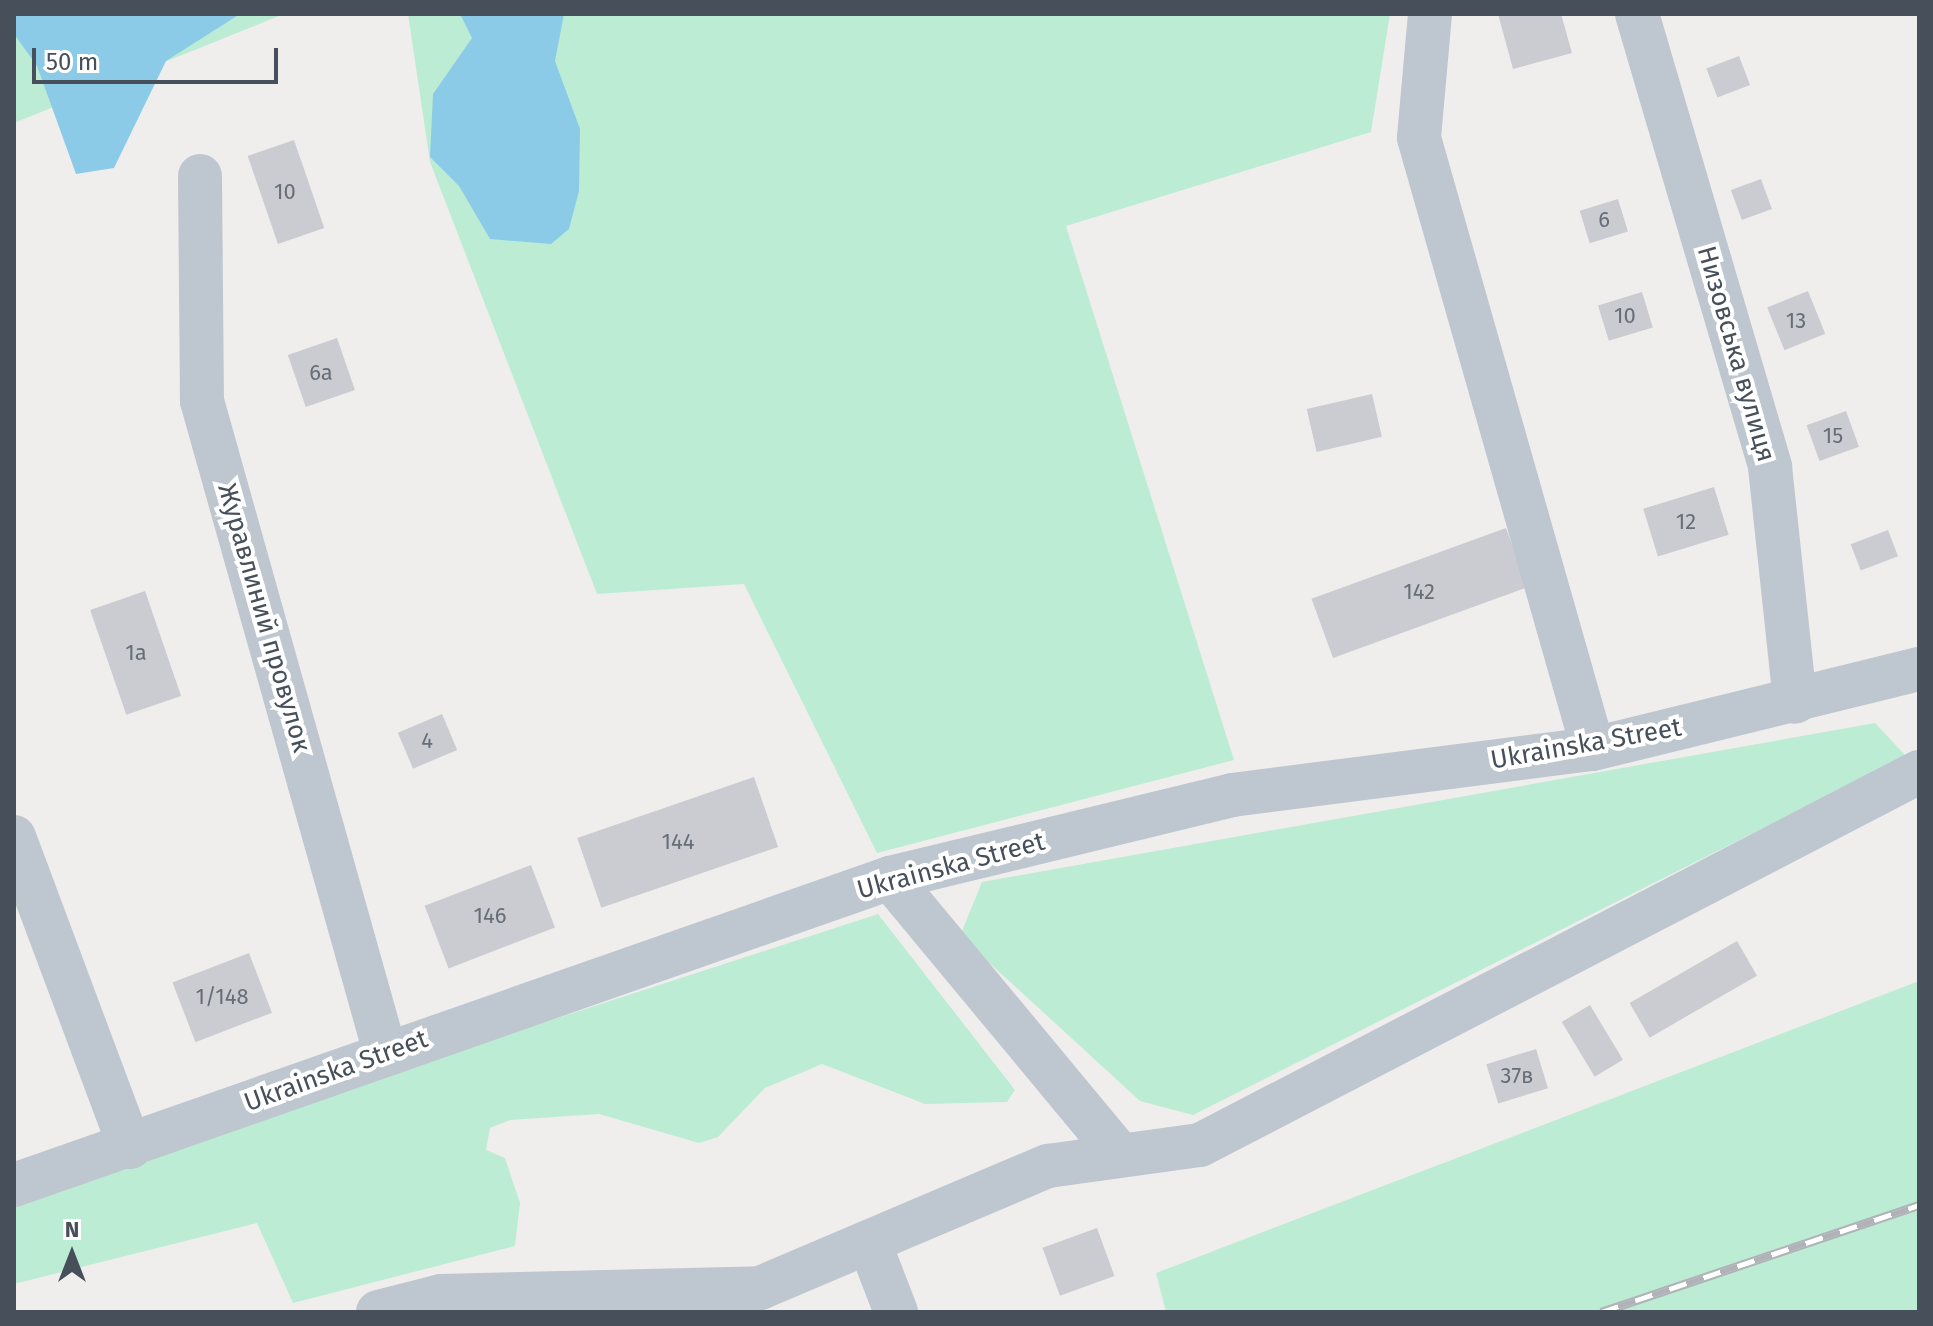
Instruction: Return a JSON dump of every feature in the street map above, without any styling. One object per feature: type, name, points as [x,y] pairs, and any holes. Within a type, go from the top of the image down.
[{"type":"street","points":[[1430,14],[1419,138],[1593,749]]},
{"type":"street","name":"Низовська вулиця","points":[[1637,14],[1770,467],[1795,702]]},
{"type":"street","name":"Журавлиний провулок","points":[[200,176],[202,401],[385,1052]]},
{"type":"street","name":"Ukrainska Street","points":[[14,1185],[130,1147],[385,1052],[890,878],[1232,795],[1593,749],[1795,702],[1919,669]]},
{"type":"street","points":[[378,1312],[441,1296],[760,1288],[1048,1166],[1200,1145],[1919,772]]},
{"type":"street","points":[[14,837],[130,1147]]},
{"type":"street","points":[[890,878],[1120,1155]]},
{"type":"street","points":[[869,1242],[896,1312]]},
{"type":"green space","points":[[14,14],[284,14],[14,123]]},
{"type":"green space","points":[[408,14],[1390,14],[1371,132],[1066,226],[1234,760],[877,853],[744,584],[597,594],[430,162]]},
{"type":"green space","points":[[1875,723],[1906,756],[1193,1115],[1140,1101],[960,936],[982,882]]},
{"type":"green space","points":[[878,914],[1015,1090],[1007,1102],[925,1104],[822,1064],[765,1088],[718,1137],[699,1143],[599,1114],[510,1120],[490,1128],[486,1150],[505,1158],[520,1203],[515,1246],[293,1303],[257,1223],[14,1284],[14,1207],[376,1077]]},
{"type":"green space","points":[[1919,981],[1919,1312],[1166,1312],[1156,1273]]},
{"type":"water","points":[[14,14],[240,14],[166,61],[114,168],[76,174],[37,66],[14,34]]},
{"type":"water","points":[[460,14],[564,14],[555,61],[580,129],[579,191],[569,229],[551,244],[490,239],[459,186],[430,157],[433,94],[472,38]]},
{"type":"building","points":[[1498,14],[1561,14],[1572,53],[1513,69]]},
{"type":"building","points":[[1739,56],[1750,85],[1717,97],[1706,69]]},
{"type":"building","points":[[294,140],[324,228],[278,244],[248,156]]},
{"type":"building","points":[[1761,179],[1772,209],[1742,220],[1731,190]]},
{"type":"building","points":[[1618,199],[1628,232],[1590,243],[1580,211]]},
{"type":"building","points":[[1808,291],[1825,334],[1784,350],[1767,307]]},
{"type":"building","points":[[1642,292],[1653,327],[1609,341],[1598,305]]},
{"type":"building","points":[[337,338],[355,390],[306,407],[288,355]]},
{"type":"building","points":[[1372,394],[1382,437],[1317,452],[1307,409]]},
{"type":"building","points":[[1846,411],[1859,447],[1820,461],[1807,425]]},
{"type":"building","points":[[1714,487],[1729,535],[1658,556],[1643,509]]},
{"type":"building","points":[[1506,528],[1528,587],[1333,658],[1311,599]]},
{"type":"building","points":[[1888,530],[1898,556],[1861,570],[1851,544]]},
{"type":"building","points":[[145,591],[181,696],[126,715],[90,610]]},
{"type":"building","points":[[442,714],[457,750],[413,769],[398,733]]},
{"type":"building","points":[[754,777],[778,847],[601,908],[577,838]]},
{"type":"building","points":[[531,865],[555,928],[449,968],[425,906]]},
{"type":"building","points":[[1737,941],[1757,976],[1650,1038],[1630,1003]]},
{"type":"building","points":[[249,953],[272,1013],[195,1042],[172,982]]},
{"type":"building","points":[[1590,1005],[1623,1060],[1595,1077],[1562,1022]]},
{"type":"building","points":[[1536,1049],[1548,1088],[1498,1103],[1486,1064]]},
{"type":"building","points":[[1097,1228],[1114,1276],[1060,1296],[1042,1248]]},
{"type":"railway","points":[[1601,1312],[1919,1205]]}]
